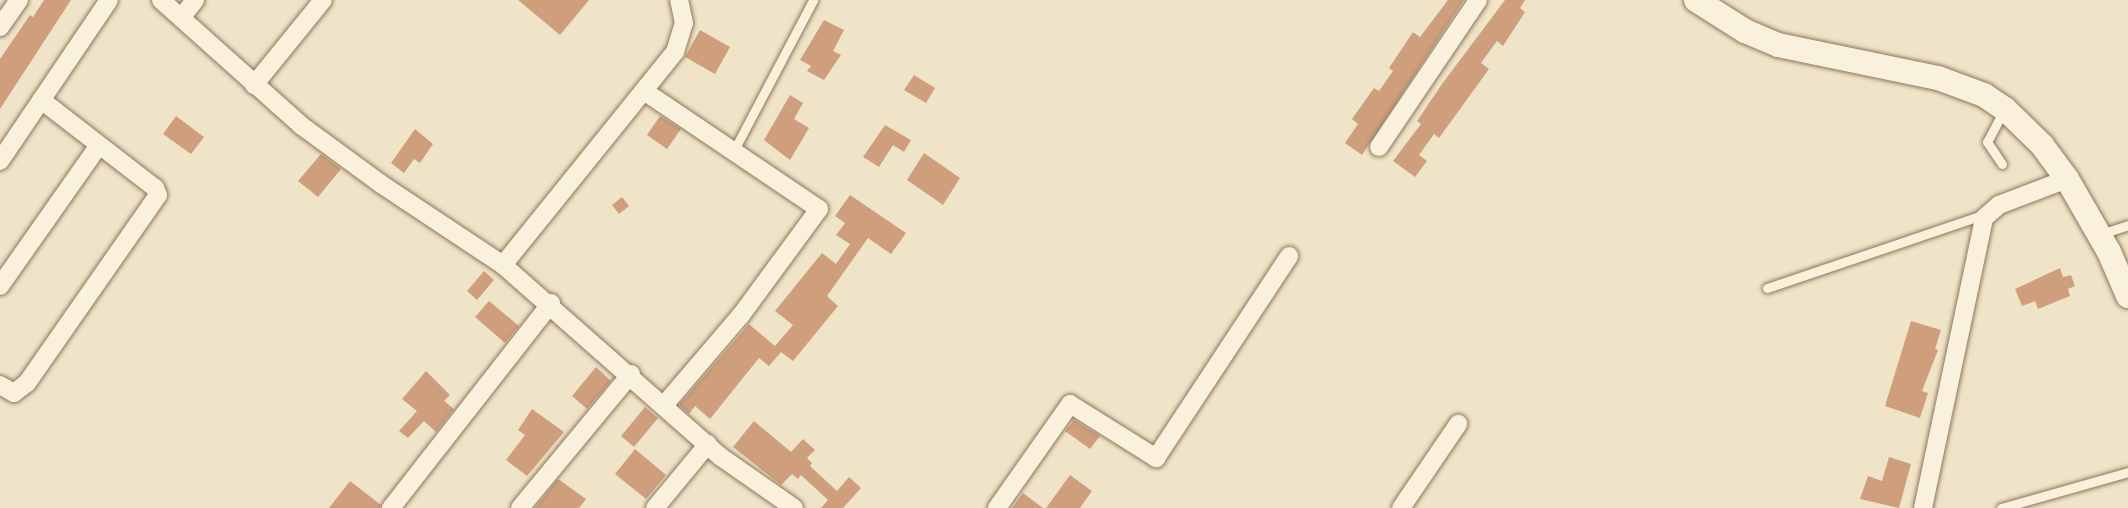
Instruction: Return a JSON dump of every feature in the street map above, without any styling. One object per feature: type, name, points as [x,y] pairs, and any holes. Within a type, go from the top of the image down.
[{"type":"street","points":[[1,22],[19,0]]},
{"type":"street","points":[[0,161],[109,0]]},
{"type":"street","points":[[161,0],[254,85],[365,174],[504,265],[551,303],[708,444],[794,508]]},
{"type":"street","points":[[181,18],[195,0]]},
{"type":"street","points":[[254,85],[323,0]]},
{"type":"street","points":[[504,265],[644,91],[680,42],[684,23],[679,0]]},
{"type":"street","points":[[1379,147],[1478,0]]},
{"type":"street","points":[[1696,0],[1728,22],[1779,45],[1938,78],[1984,95],[2005,109],[2042,145],[2067,179],[2104,241],[2128,296]]},
{"type":"street","points":[[644,91],[807,199],[819,212],[741,315],[665,404]]},
{"type":"street","points":[[0,385],[14,393],[27,383],[156,199],[155,188],[41,100]]},
{"type":"street","points":[[0,286],[99,145]]},
{"type":"street","points":[[1923,508],[1987,213],[2067,179]]},
{"type":"street","points":[[997,508],[1070,404],[1156,458],[1290,256]]},
{"type":"street","points":[[391,508],[551,303]]},
{"type":"street","points":[[519,508],[631,374]]},
{"type":"street","points":[[1401,508],[1458,424]]},
{"type":"street","points":[[656,508],[708,444]]},
{"type":"lane","points":[[734,152],[813,0]]},
{"type":"lane","points":[[2002,164],[1987,142],[2005,109]]},
{"type":"lane","points":[[1767,288],[1987,213]]},
{"type":"lane","points":[[2104,241],[2110,231],[2128,225]]},
{"type":"lane","points":[[2001,508],[2128,472]]},
{"type":"building","points":[[44,0],[71,0],[0,109],[0,59],[30,15],[33,17]]},
{"type":"building","points":[[518,0],[589,0],[560,35]]},
{"type":"building","points":[[1448,0],[1464,0],[1362,155],[1345,143],[1358,124],[1352,119],[1374,88],[1379,91],[1393,71],[1389,68],[1413,32],[1420,37]]},
{"type":"building","points":[[1505,0],[1525,0],[1520,8],[1525,12],[1503,46],[1497,41],[1481,63],[1489,69],[1439,138],[1434,134],[1419,155],[1427,161],[1415,177],[1393,161],[1421,124],[1417,121],[1442,84]]},
{"type":"building","points":[[824,20],[844,30],[833,51],[841,55],[824,80],[807,71],[811,66],[800,60]]},
{"type":"building","points":[[700,30],[730,47],[715,74],[685,57]]},
{"type":"building","points":[[914,75],[935,88],[926,103],[904,90]]},
{"type":"building","points":[[790,95],[803,103],[794,119],[809,128],[790,160],[764,140]]},
{"type":"building","points":[[176,116],[204,137],[191,154],[163,134]]},
{"type":"building","points":[[660,116],[681,129],[667,149],[647,135]]},
{"type":"building","points":[[885,125],[911,140],[904,152],[893,145],[879,167],[863,157]]},
{"type":"building","points":[[415,129],[433,144],[420,163],[414,159],[404,173],[391,163]]},
{"type":"building","points":[[924,153],[960,178],[943,205],[907,180]]},
{"type":"building","points":[[321,154],[341,169],[318,197],[298,181]]},
{"type":"building","points":[[850,195],[906,233],[891,254],[868,238],[827,296],[838,306],[793,361],[781,352],[769,366],[759,358],[710,419],[695,406],[689,414],[679,405],[749,324],[775,346],[793,325],[775,311],[822,253],[836,264],[850,244],[836,235],[845,223],[835,216]]},
{"type":"building","points":[[622,197],[629,206],[619,214],[612,205]]},
{"type":"building","points":[[2060,268],[2063,277],[2071,275],[2075,286],[2068,289],[2070,296],[2038,309],[2035,301],[2022,306],[2015,289]]},
{"type":"building","points":[[484,271],[494,280],[477,300],[467,291]]},
{"type":"building","points":[[489,301],[519,326],[505,343],[475,317]]},
{"type":"building","points":[[1911,321],[1941,330],[1935,349],[1938,350],[1922,391],[1928,393],[1920,418],[1885,406]]},
{"type":"building","points":[[596,367],[611,381],[587,409],[572,396]]},
{"type":"building","points":[[426,371],[450,395],[444,401],[454,409],[436,432],[424,421],[408,438],[399,431],[417,411],[402,399]]},
{"type":"building","points":[[645,407],[658,418],[634,447],[621,436]]},
{"type":"building","points":[[532,409],[564,432],[527,476],[506,460],[525,435],[518,430]]},
{"type":"building","points":[[1074,420],[1100,436],[1090,449],[1065,431]]},
{"type":"building","points":[[754,421],[791,452],[803,439],[815,450],[807,458],[812,463],[810,466],[837,491],[849,477],[861,488],[843,508],[821,508],[828,500],[801,475],[798,479],[792,474],[781,485],[733,447]]},
{"type":"building","points":[[635,449],[666,475],[646,499],[615,474]]},
{"type":"building","points":[[1889,457],[1911,464],[1899,508],[1860,499],[1868,476],[1882,481]]},
{"type":"building","points":[[1070,475],[1092,491],[1080,508],[1046,508]]},
{"type":"building","points":[[558,479],[586,499],[579,508],[535,508]]},
{"type":"building","points":[[350,481],[381,505],[380,508],[329,508]]},
{"type":"building","points":[[1023,493],[1043,508],[1012,508]]}]
